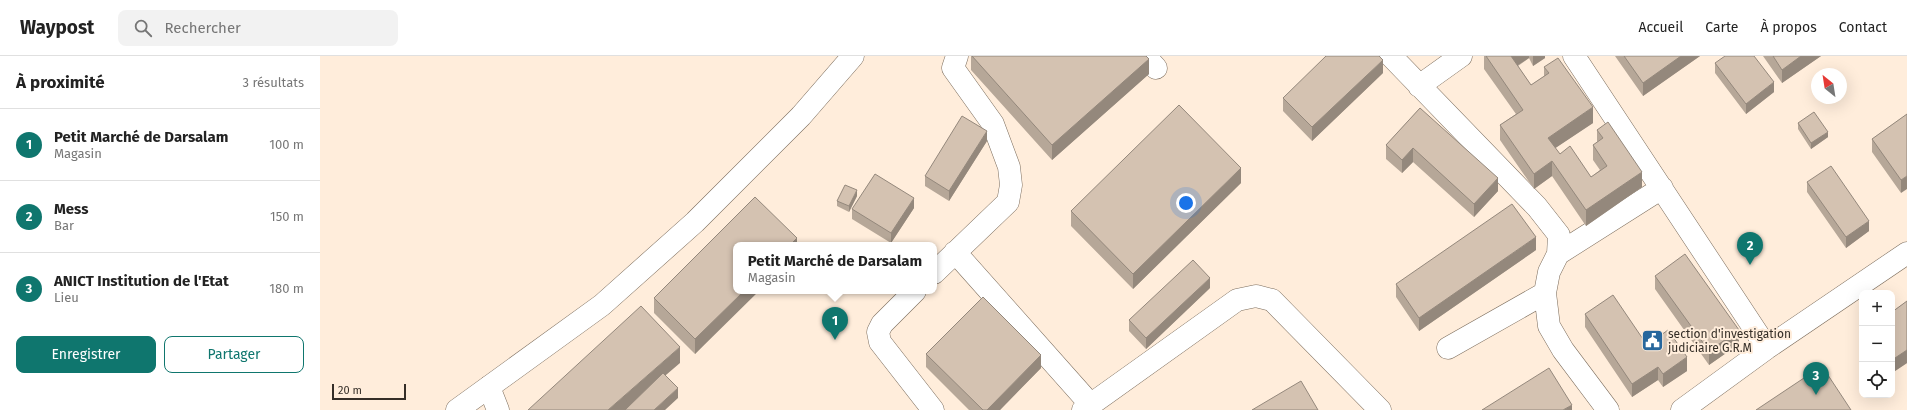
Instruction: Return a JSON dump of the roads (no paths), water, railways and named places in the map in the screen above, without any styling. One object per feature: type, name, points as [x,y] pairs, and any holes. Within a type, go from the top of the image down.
[{"type":"main road","points":[[457,410],[602,305],[695,222],[801,116],[852,56]]},
{"type":"main road","points":[[937,270],[1008,202],[1011,185],[1009,167],[993,124],[953,68],[957,56]]},
{"type":"main road","points":[[1391,56],[1538,208],[1559,235],[1558,254],[1549,272],[1545,293],[1549,326],[1563,350],[1608,410]]},
{"type":"main road","points":[[1419,86],[1461,56]]},
{"type":"main road","points":[[1574,56],[1767,348]]},
{"type":"main road","points":[[1558,254],[1662,188]]},
{"type":"main road","points":[[955,252],[1087,408],[1237,300],[1256,296],[1272,300],[1380,410]]},
{"type":"main road","points":[[1682,410],[1767,348],[1907,253]]},
{"type":"main road","points":[[1448,348],[1545,293]]},
{"type":"main road","points":[[912,294],[882,324],[878,332],[880,342],[933,410]]},
{"type":"main road","points":[[489,387],[498,410]]},
{"type":"place","name":"Mess","points":[[1750,265]]},
{"type":"place","name":"Petit Marché de Darsalam","points":[[835,340]]},
{"type":"place","name":"section d'investigation judiciaire G.R.M","points":[[1652,341]]},
{"type":"place","name":"ANICT Institution de l'Etat","points":[[1816,395]]}]
